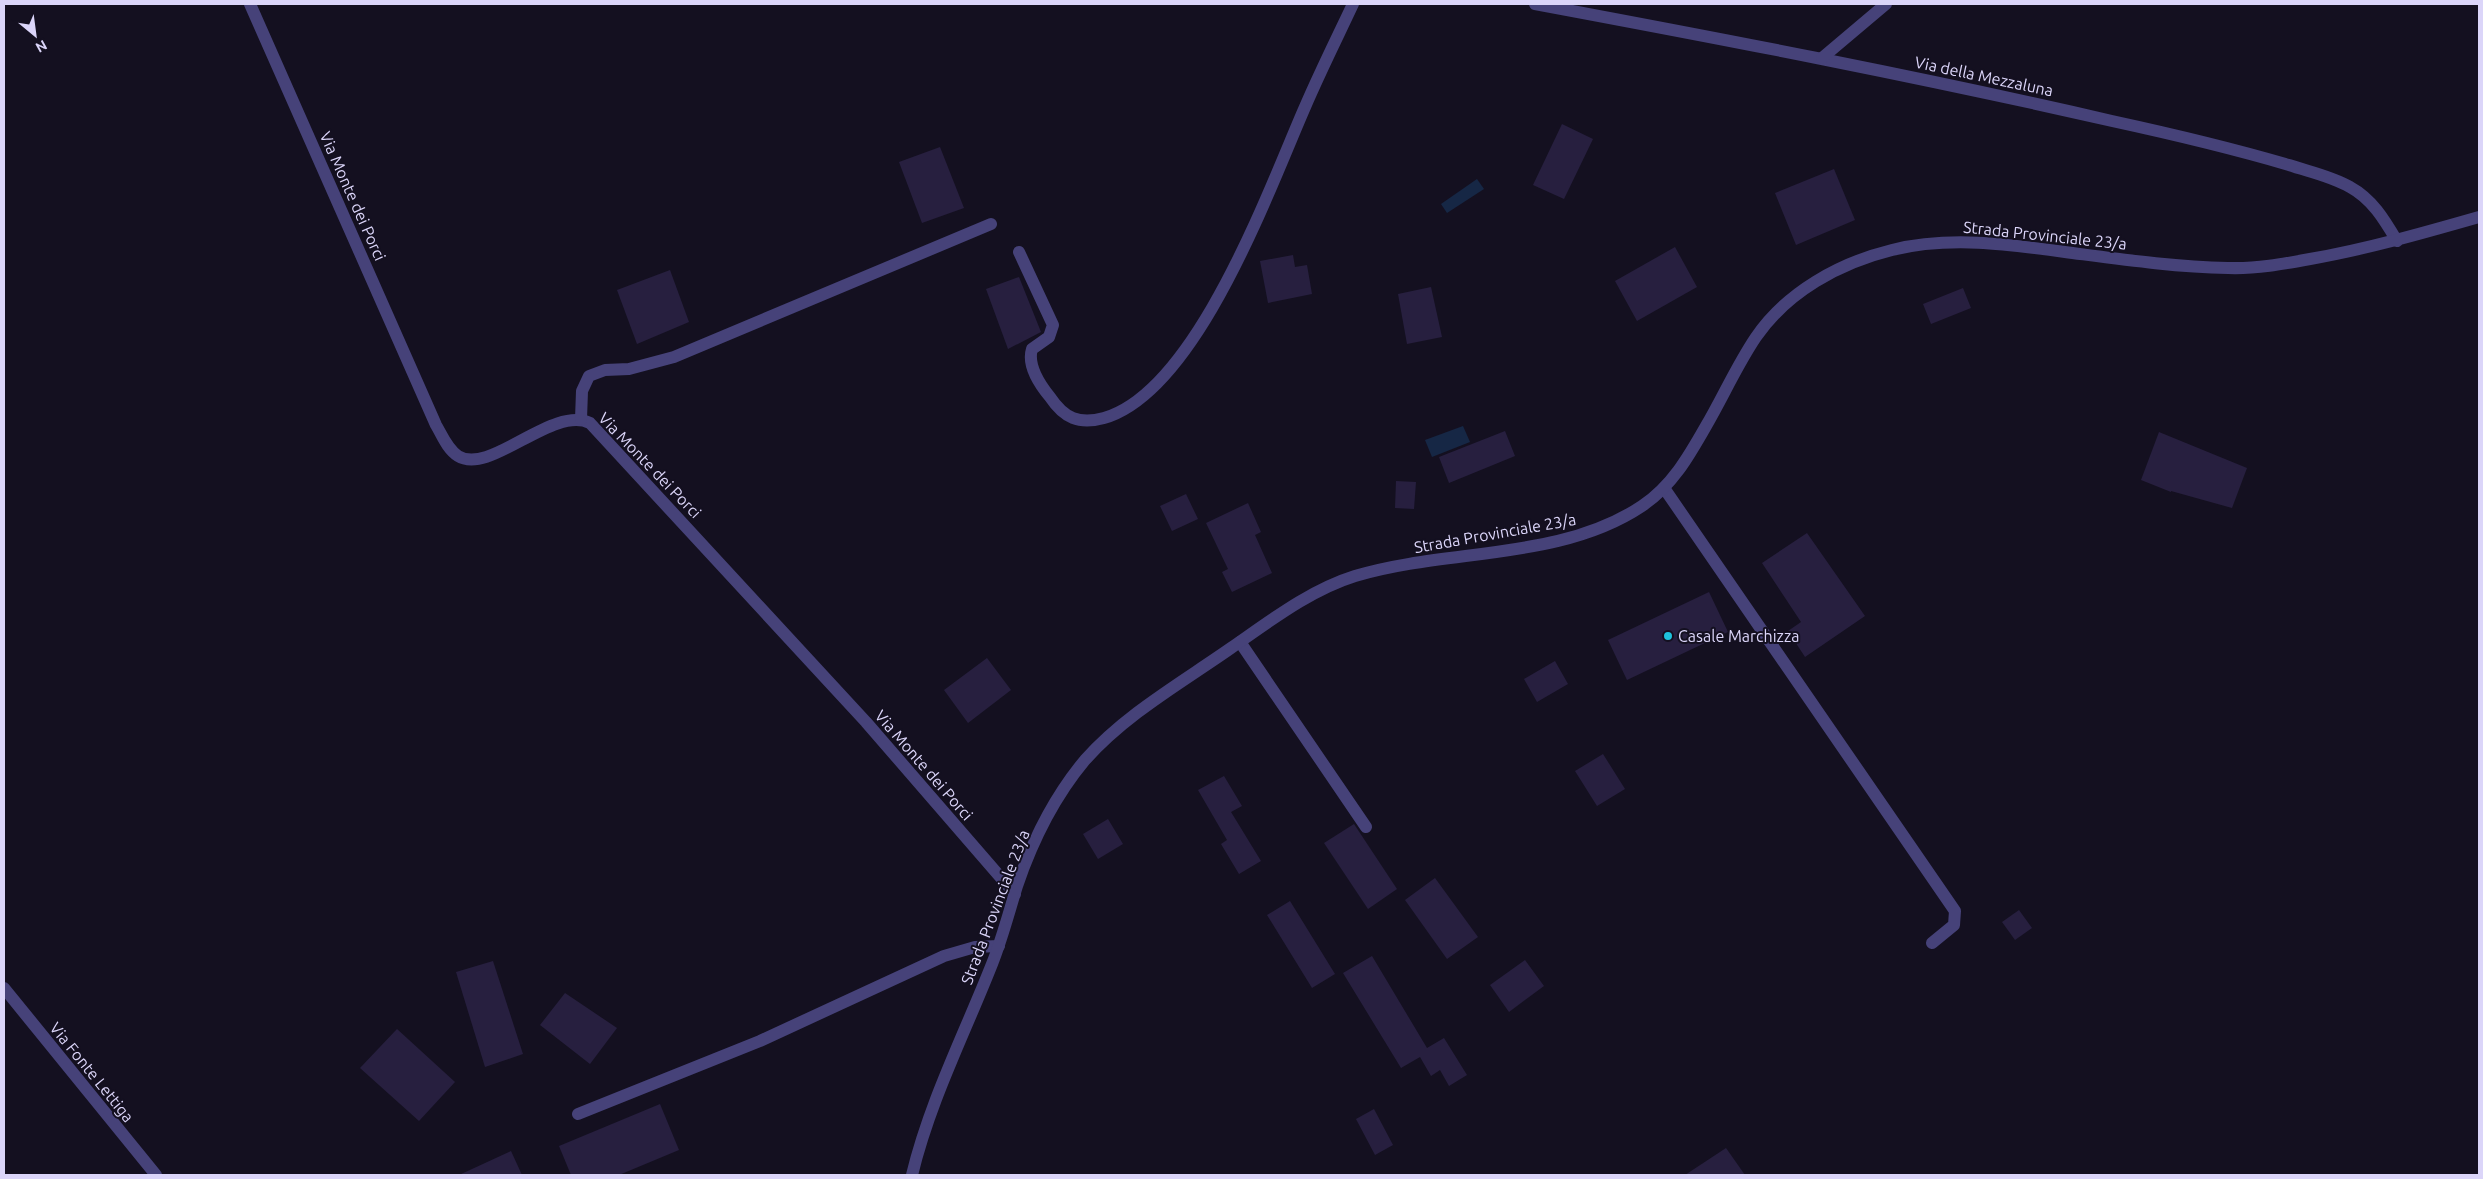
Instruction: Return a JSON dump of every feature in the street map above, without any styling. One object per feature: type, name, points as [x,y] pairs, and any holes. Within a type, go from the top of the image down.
[{"type":"street","name":"Via Monte dei Porci","points":[[250,4],[436,425],[448,446],[458,456],[478,459],[563,421],[581,419],[590,423],[866,722],[1015,894]]},
{"type":"street","points":[[1019,252],[1053,325],[1049,336],[1032,350],[1030,360],[1047,394],[1056,407],[1069,418],[1092,420],[1112,416],[1140,398],[1160,380],[1186,349],[1223,289],[1353,4]]},
{"type":"street","name":"Via della Mezzaluna","points":[[1534,4],[1822,58],[2181,136],[2328,177],[2349,186],[2367,199],[2380,213],[2397,241]]},
{"type":"street","points":[[1822,58],[1886,4]]},
{"type":"street","name":"Strada Provinciale 23/a","points":[[912,1175],[925,1128],[941,1082],[999,946],[1028,858],[1067,783],[1089,756],[1141,709],[1301,602],[1339,582],[1384,569],[1577,536],[1621,519],[1643,505],[1664,488],[1690,454],[1746,353],[1773,316],[1790,300],[1819,280],[1879,254],[1919,244],[1975,242],[2153,262],[2241,268],[2304,260],[2397,241],[2474,219]]},
{"type":"street","points":[[581,419],[583,386],[589,376],[647,365],[674,357],[991,224]]},
{"type":"street","points":[[1664,488],[1955,911],[1954,925],[1932,944]]},
{"type":"street","points":[[1240,642],[1366,828]]},
{"type":"street","points":[[578,1114],[760,1041],[938,958],[975,947],[999,946]]},
{"type":"street","name":"Via Fonte Lettiga","points":[[4,988],[156,1175]]},
{"type":"water","points":[[1477,179],[1484,189],[1447,213],[1441,204]]},
{"type":"water","points":[[1463,426],[1470,442],[1432,457],[1425,440]]},
{"type":"building","points":[[1562,124],[1593,139],[1564,199],[1533,185]]},
{"type":"building","points":[[940,147],[964,208],[922,223],[899,162]]},
{"type":"building","points":[[1834,169],[1855,220],[1796,245],[1775,193]]},
{"type":"building","points":[[1675,247],[1697,287],[1637,321],[1615,281]]},
{"type":"building","points":[[1293,255],[1295,267],[1307,265],[1312,294],[1268,303],[1260,261]]},
{"type":"building","points":[[670,270],[689,322],[637,344],[617,290]]},
{"type":"building","points":[[1019,277],[1041,332],[1008,349],[986,289]]},
{"type":"building","points":[[1431,287],[1442,337],[1407,344],[1398,294]]},
{"type":"building","points":[[1963,288],[1971,308],[1931,324],[1923,304]]},
{"type":"building","points":[[1505,431],[1515,456],[1449,483],[1439,457]]},
{"type":"building","points":[[2159,432],[2247,468],[2232,508],[2171,492],[2141,480]]},
{"type":"building","points":[[1396,481],[1416,482],[1414,509],[1395,508]]},
{"type":"building","points":[[1186,494],[1198,519],[1172,531],[1160,506]]},
{"type":"building","points":[[1248,503],[1261,532],[1255,535],[1272,573],[1232,592],[1222,572],[1228,569],[1206,523]]},
{"type":"building","points":[[1807,533],[1865,616],[1805,657],[1788,631],[1801,622],[1762,563]]},
{"type":"building","name":"Casale Marchizza","points":[[1709,592],[1728,632],[1627,680],[1608,640]]},
{"type":"building","points":[[987,658],[1011,690],[968,723],[944,690]]},
{"type":"building","points":[[1555,661],[1568,684],[1537,702],[1524,679]]},
{"type":"building","points":[[1603,754],[1625,789],[1597,806],[1575,771]]},
{"type":"building","points":[[1224,776],[1242,806],[1231,812],[1261,861],[1239,874],[1221,844],[1227,840],[1198,790]]},
{"type":"building","points":[[1108,819],[1123,844],[1098,859],[1083,834]]},
{"type":"building","points":[[1354,824],[1397,889],[1368,909],[1324,843]]},
{"type":"building","points":[[1435,878],[1478,937],[1447,959],[1405,900]]},
{"type":"building","points":[[1290,901],[1335,974],[1312,988],[1267,915]]},
{"type":"building","points":[[2019,910],[2032,928],[2015,940],[2002,922]]},
{"type":"building","points":[[1372,956],[1427,1048],[1444,1038],[1467,1075],[1449,1086],[1440,1070],[1431,1076],[1420,1057],[1401,1068],[1343,973]]},
{"type":"building","points":[[1525,960],[1544,986],[1509,1012],[1490,985]]},
{"type":"building","points":[[493,961],[523,1054],[485,1067],[456,972]]},
{"type":"building","points":[[565,993],[617,1028],[590,1064],[540,1025]]},
{"type":"building","points":[[397,1029],[455,1082],[419,1121],[360,1068]]},
{"type":"building","points":[[660,1104],[679,1150],[619,1175],[571,1175],[559,1146]]},
{"type":"building","points":[[1374,1109],[1393,1145],[1375,1155],[1356,1119]]},
{"type":"building","points":[[1726,1148],[1745,1175],[1685,1175]]},
{"type":"building","points":[[511,1151],[522,1175],[459,1175]]},
{"type":"place","name":"Casale Marchizza","points":[[1668,636]]}]
